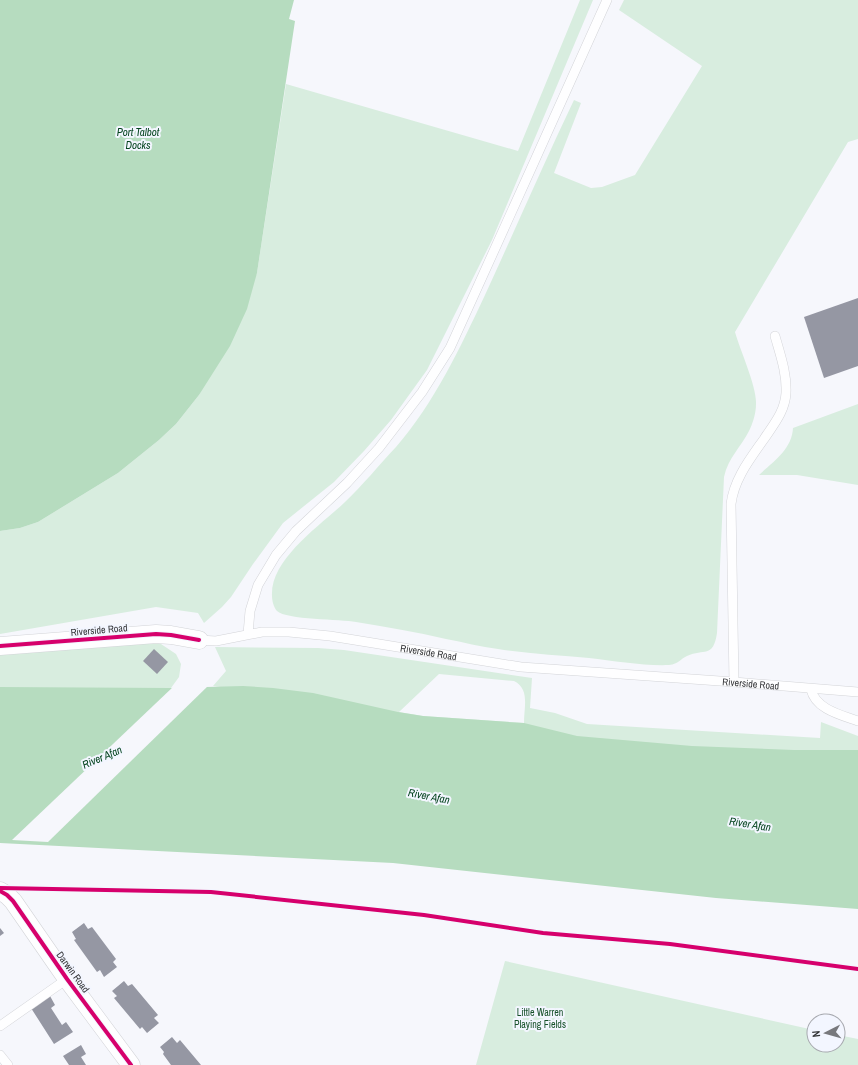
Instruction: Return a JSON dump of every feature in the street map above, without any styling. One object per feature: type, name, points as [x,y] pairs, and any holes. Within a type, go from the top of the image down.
[{"type":"street","name":"Riverside Road","points":[[0,646],[136,635],[171,635],[199,640]]},
{"type":"street","name":"Darwin Road","points":[[0,891],[8,895],[13,901],[67,979],[131,1065]]},
{"type":"lane","points":[[248,634],[250,611],[258,585],[276,555],[296,531],[365,465],[410,408],[450,348],[607,0]]},
{"type":"lane","points":[[734,682],[731,504],[736,484],[755,451],[777,419],[784,403],[786,394],[785,374],[775,336]]},
{"type":"lane","name":"Riverside Road","points":[[199,640],[216,641],[262,632],[289,632],[330,636],[521,667],[858,692]]},
{"type":"lane","points":[[811,689],[812,695],[817,702],[824,707],[858,721]]},
{"type":"lane","points":[[0,1026],[67,979]]},
{"type":"lane","points":[[0,1055],[8,1065]]},
{"type":"green space","points":[[580,0],[593,0],[492,240],[427,370],[391,420],[364,451],[334,482],[283,523],[231,597],[222,607],[204,623],[198,613],[156,607],[0,634],[0,531],[20,528],[38,522],[118,473],[159,440],[176,424],[199,395],[257,273],[286,84],[518,151]]},
{"type":"green space","points":[[624,0],[858,0],[858,139],[848,142],[735,332],[754,388],[756,407],[754,418],[746,437],[728,464],[724,477],[717,633],[713,646],[710,650],[687,656],[677,663],[669,665],[639,664],[492,648],[349,621],[314,619],[282,614],[277,611],[272,598],[274,582],[279,569],[299,544],[365,482],[410,430],[435,393],[476,315],[574,100],[581,103],[554,173],[591,188],[602,187],[635,175],[702,66],[619,10]]},
{"type":"green space","points":[[858,404],[858,485],[797,475],[759,475],[776,460],[786,448],[792,435],[793,428]]},
{"type":"green space","points":[[136,635],[161,644],[176,654],[181,664],[179,677],[171,688],[220,687],[213,686],[226,671],[215,647],[318,648],[344,650],[532,678],[530,708],[555,713],[587,724],[820,738],[821,722],[858,736],[858,808],[0,781],[0,646]],"holes":[[[439,674],[514,681],[519,684],[524,694],[524,723],[423,716],[399,712]]]},
{"type":"green space","name":"Little Warren Playing Fields","points":[[505,961],[806,1028],[806,1053],[846,1053],[846,1037],[858,1039],[858,1065],[476,1065]]},
{"type":"water","name":"Port Talbot Docks","points":[[0,0],[294,0],[289,19],[295,21],[257,273],[247,309],[230,346],[199,395],[176,424],[159,440],[118,473],[38,522],[20,528],[0,531]]},
{"type":"water","name":"River Afan","points":[[243,686],[313,693],[398,712],[423,716],[524,723],[577,736],[692,746],[794,750],[858,750],[858,909],[716,898],[393,863],[0,843],[0,687],[170,688]]},
{"type":"pier","points":[[209,685],[48,842],[12,840],[174,686]]},
{"type":"building","points":[[858,298],[858,366],[824,378],[804,317]]},
{"type":"building","points":[[154,649],[168,662],[157,674],[143,661]]},
{"type":"building","points":[[84,923],[88,929],[92,927],[116,959],[113,962],[117,967],[104,977],[100,970],[97,972],[74,940],[76,939],[72,932]]},
{"type":"building","points":[[0,928],[4,933],[0,936]]},
{"type":"building","points":[[124,981],[128,986],[132,984],[158,1015],[154,1018],[159,1023],[147,1033],[142,1027],[140,1029],[114,998],[117,996],[112,991]]},
{"type":"building","points":[[50,996],[55,1005],[51,1008],[62,1025],[66,1022],[73,1032],[54,1044],[31,1008]]},
{"type":"building","points":[[172,1037],[177,1043],[180,1040],[201,1065],[171,1065],[160,1047]]},
{"type":"building","points":[[81,1045],[86,1054],[81,1057],[86,1065],[69,1065],[63,1056]]},
{"type":"cycle path","points":[[0,646],[156,634],[199,640]]},
{"type":"cycle path","points":[[0,888],[211,892],[424,915],[543,933],[670,944],[858,969]]},
{"type":"cycle path","points":[[0,891],[13,901],[67,979],[131,1065]]}]
